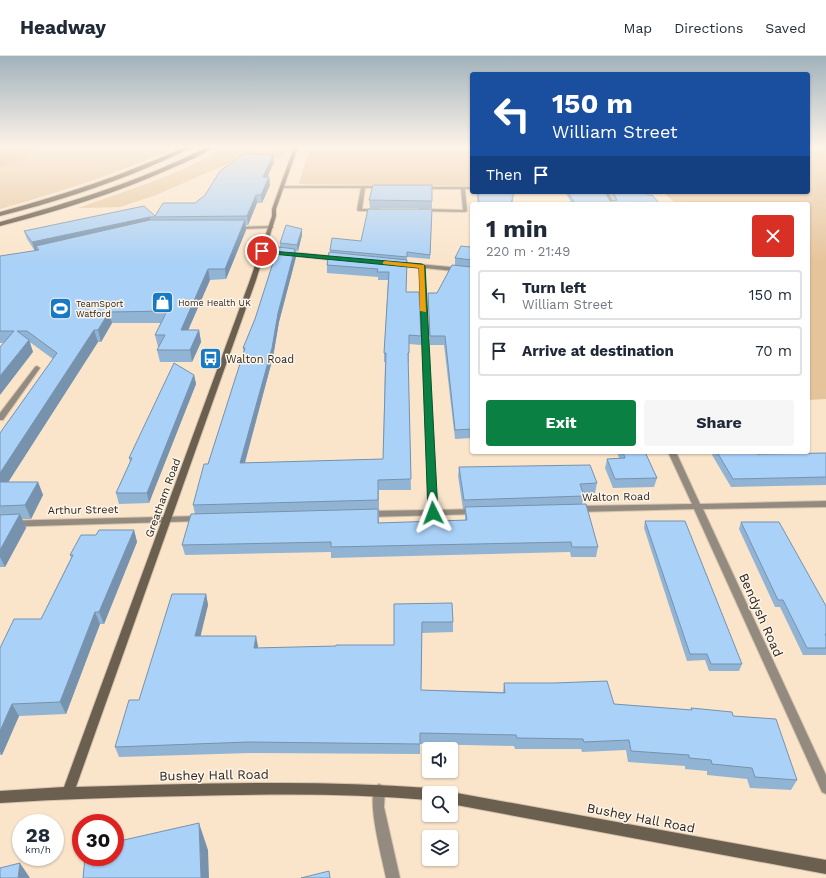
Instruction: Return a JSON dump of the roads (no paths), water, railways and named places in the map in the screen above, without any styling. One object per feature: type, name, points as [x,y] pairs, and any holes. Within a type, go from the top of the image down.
[{"type":"main road","points":[[0,214],[94,185]]},
{"type":"main road","points":[[0,224],[124,185]]},
{"type":"street","points":[[282,187],[386,188]]},
{"type":"street","name":"Greatham Road","points":[[68,793],[271,227],[274,209],[282,187]]},
{"type":"street","points":[[363,187],[359,210],[382,210]]},
{"type":"street","points":[[417,188],[470,188]]},
{"type":"street","points":[[413,210],[465,211],[463,188]]},
{"type":"street","points":[[231,228],[271,227]]},
{"type":"street","points":[[262,251],[346,259]]},
{"type":"street","points":[[391,264],[470,271]]},
{"type":"street","points":[[422,266],[433,513]]},
{"type":"street","points":[[0,418],[37,368]]},
{"type":"street","name":"Bendysh Road","points":[[673,454],[826,788]]},
{"type":"street","name":"Walton Road","points":[[566,510],[826,504]]},
{"type":"street","points":[[363,515],[488,512]]},
{"type":"street","points":[[167,519],[207,518]]},
{"type":"street","name":"Arthur Street","points":[[0,524],[167,519]]},
{"type":"street","name":"Bushey Hall Road","points":[[0,797],[68,793],[240,789],[379,790],[422,793]]},
{"type":"street","points":[[379,790],[378,807],[393,878]]},
{"type":"street","name":"Bushey Hall Road","points":[[458,799],[826,867]]},
{"type":"place","name":"Home Health UK","points":[[162,303]]},
{"type":"place","name":"TeamSport Watford","points":[[60,309]]},
{"type":"place","name":"Walton Road","points":[[210,359]]}]
